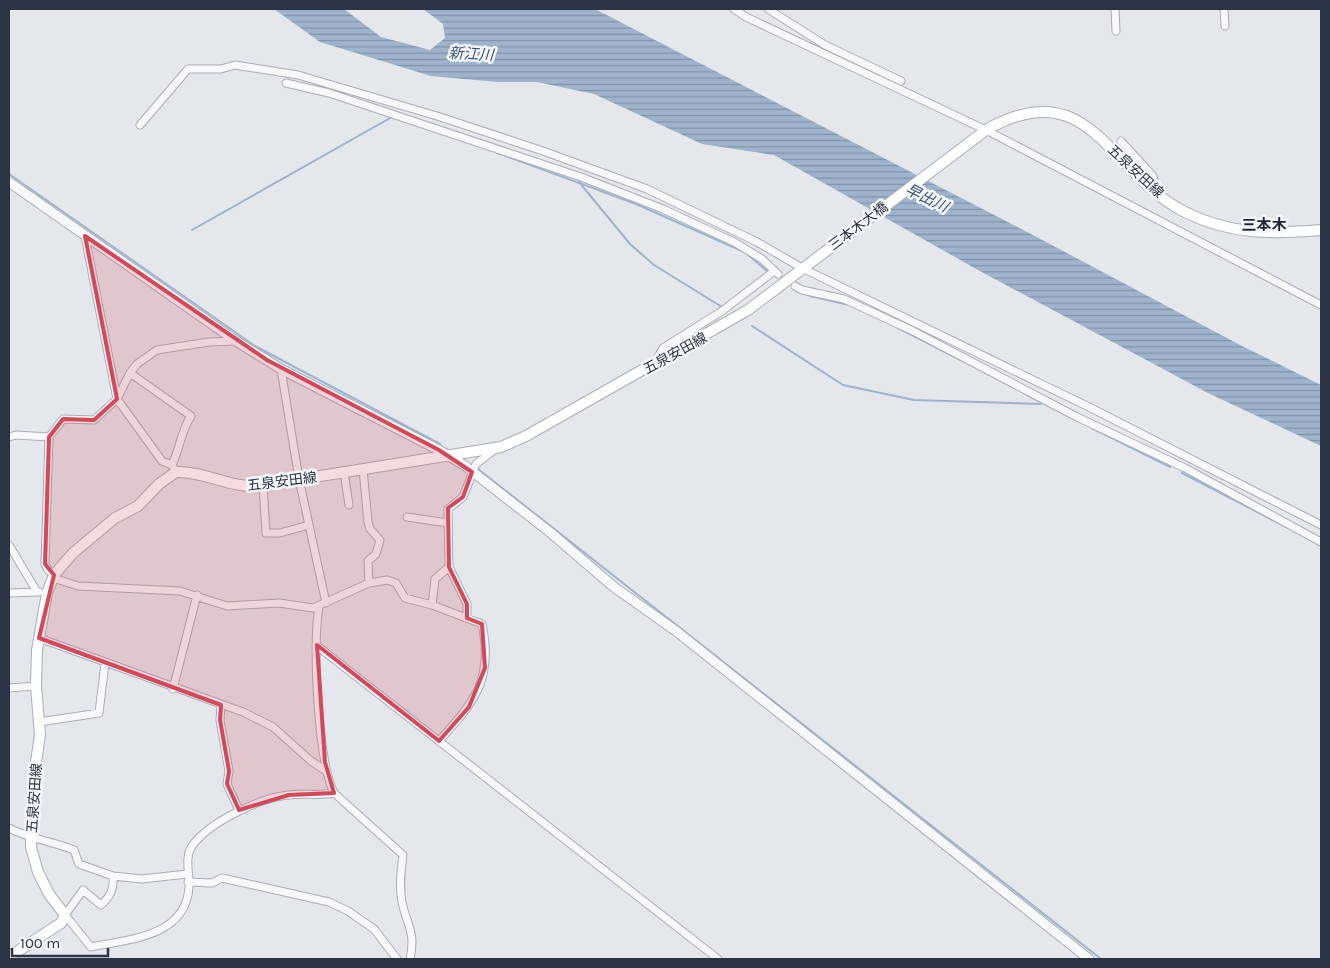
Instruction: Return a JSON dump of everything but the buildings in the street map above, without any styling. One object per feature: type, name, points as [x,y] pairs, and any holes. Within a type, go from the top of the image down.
[{"type":"main road","name":"五泉安田線","points":[[985,132],[1006,119],[1027,113],[1056,112],[1082,122],[1158,194],[1183,211],[1227,229],[1259,233],[1321,230]]},
{"type":"main road","name":"三本木大橋","points":[[803,267],[985,132]]},
{"type":"main road","name":"五泉安田線","points":[[65,915],[49,894],[38,872],[31,847],[33,782],[40,734],[36,686],[38,638],[42,593],[63,562],[98,531],[115,518],[138,506],[174,468],[246,487],[497,448],[548,424],[748,310],[803,267]]},
{"type":"main road","points":[[9,958],[61,923],[65,915]]},
{"type":"street","points":[[734,9],[746,17],[985,132],[1321,305]]},
{"type":"street","points":[[768,9],[825,45],[902,81]]},
{"type":"street","points":[[1115,9],[1116,31]]},
{"type":"street","points":[[1224,9],[1225,26]]},
{"type":"street","points":[[140,125],[188,69],[222,69],[235,64],[298,75],[446,119],[543,151],[647,189],[1089,407],[1321,525]]},
{"type":"street","points":[[286,83],[329,93],[581,177],[663,209],[734,242],[762,259],[776,273],[722,311],[663,348],[654,364]]},
{"type":"street","points":[[1121,141],[1153,176],[1158,194]]},
{"type":"street","points":[[9,182],[236,341],[282,369],[450,456],[551,533],[614,587],[676,631],[1089,959]]},
{"type":"street","points":[[85,236],[117,399],[162,461],[174,468],[184,428],[191,416],[130,373]]},
{"type":"street","points":[[794,286],[802,290],[844,299],[913,331],[1077,417],[1185,468],[1321,542]]},
{"type":"street","points":[[236,341],[209,342],[156,350],[130,373],[117,399],[94,420],[63,419],[49,437],[45,564],[48,570],[54,576],[78,586],[180,591],[227,606],[279,603],[319,607],[369,584],[387,580],[396,583],[406,598],[432,605],[482,624],[486,645],[485,668],[469,707],[439,741]]},
{"type":"street","points":[[282,369],[299,479],[326,603]]},
{"type":"street","points":[[9,437],[16,435],[49,437]]},
{"type":"street","points":[[467,618],[467,604],[449,567],[449,507],[463,497],[476,464],[497,448]]},
{"type":"street","points":[[363,469],[368,522],[370,529],[380,540],[376,554],[368,561],[369,584]]},
{"type":"street","points":[[344,472],[349,505]]},
{"type":"street","points":[[263,485],[266,533],[280,534],[309,526]]},
{"type":"street","points":[[407,517],[448,523]]},
{"type":"street","points":[[9,544],[42,593]]},
{"type":"street","points":[[432,605],[435,580],[449,567]]},
{"type":"street","points":[[9,593],[42,593]]},
{"type":"street","points":[[173,688],[197,596]]},
{"type":"street","points":[[319,607],[316,645],[319,705],[326,771],[334,793],[403,855],[400,887],[402,903],[412,931],[410,959]]},
{"type":"street","points":[[38,638],[221,705],[273,727],[311,761],[326,771]]},
{"type":"street","points":[[316,645],[718,959]]},
{"type":"street","points":[[39,722],[99,713],[105,663]]},
{"type":"street","points":[[9,688],[36,686]]},
{"type":"street","points":[[221,705],[220,720],[229,771],[227,784],[239,810]]},
{"type":"street","points":[[113,876],[114,887],[108,898],[101,905],[84,890],[65,915],[91,947],[161,931],[173,923],[185,906],[187,874],[192,846],[239,810],[262,801],[289,795],[321,796],[334,793]]},
{"type":"street","points":[[9,828],[22,836],[56,843],[74,850],[79,864],[113,876],[142,879],[187,874]]},
{"type":"street","points":[[188,882],[212,883],[222,878],[329,902],[363,920],[374,929],[396,959]]},
{"type":"highlighted area","points":[[85,236],[267,360],[439,450],[472,472],[463,497],[448,508],[449,567],[467,604],[467,618],[482,624],[485,668],[469,707],[439,741],[317,645],[325,762],[334,793],[289,795],[239,810],[227,784],[229,771],[220,720],[221,705],[39,638],[54,575],[45,564],[49,437],[63,419],[94,420],[117,399]]},
{"type":"water","points":[[274,9],[344,9],[381,37],[430,50],[445,38],[443,24],[423,9],[595,9],[1031,234],[1242,346],[1321,385],[1321,446],[1208,393],[978,270],[774,155],[702,144],[594,94],[537,82],[497,82],[431,76],[320,42]]},
{"type":"waterway","points":[[192,230],[392,117]]},
{"type":"waterway","points":[[498,153],[636,204],[742,251]]},
{"type":"waterway","points":[[9,174],[255,346],[440,444]]},
{"type":"waterway","points":[[579,182],[630,244],[654,265],[722,307]]},
{"type":"waterway","points":[[746,253],[767,271]]},
{"type":"waterway","points":[[810,296],[849,305]]},
{"type":"waterway","points":[[752,326],[843,385],[914,400],[1041,404]]},
{"type":"waterway","points":[[898,328],[963,361]]},
{"type":"waterway","points":[[1027,395],[1063,413]]},
{"type":"waterway","points":[[1092,428],[1170,467]]},
{"type":"waterway","points":[[478,469],[1101,959]]},
{"type":"waterway","points":[[1182,473],[1288,528]]},
{"type":"waterway","points":[[1305,537],[1321,546]]},
{"type":"district","name":"三本木","points":[[1264,225]]},
{"type":"water label","name":"新江川","points":[[471,54]]},
{"type":"water label","name":"早出川","points":[[927,198]]}]
